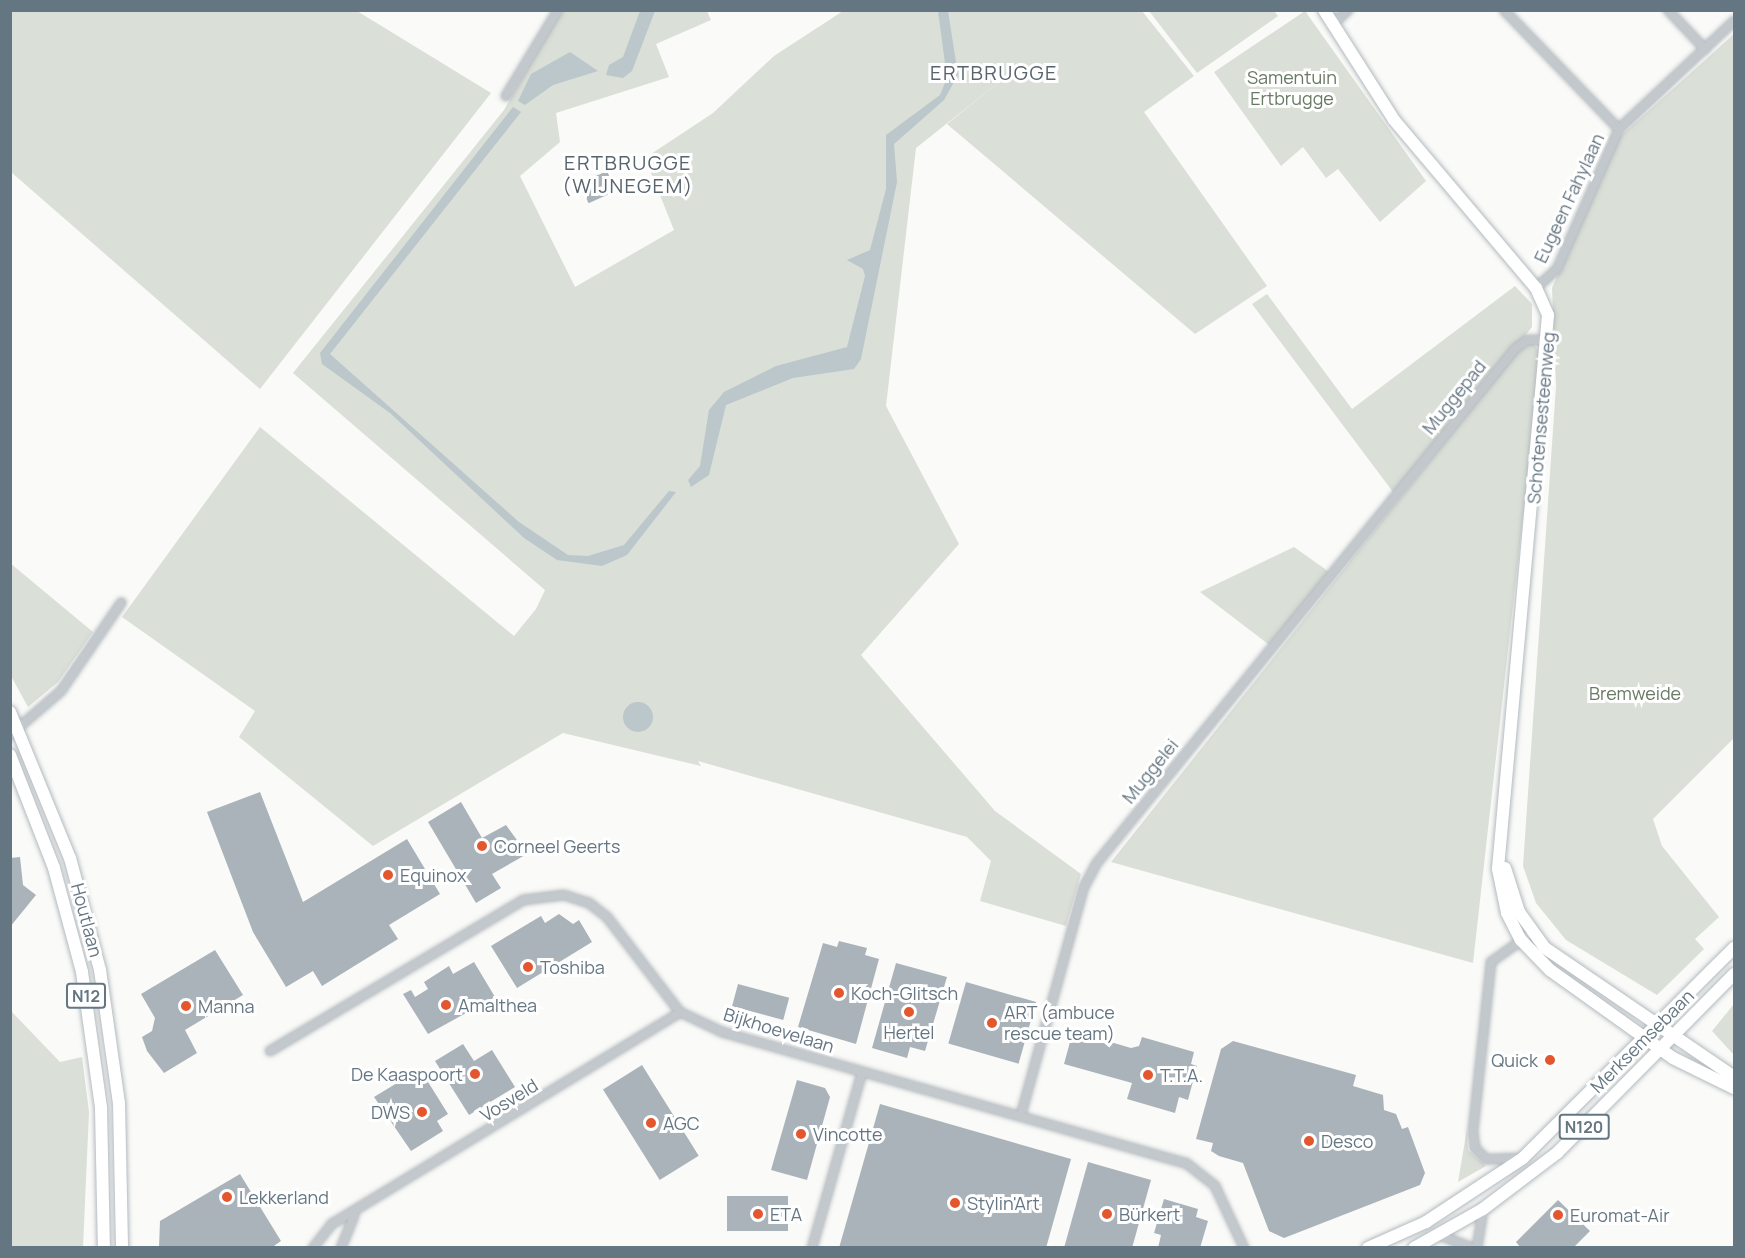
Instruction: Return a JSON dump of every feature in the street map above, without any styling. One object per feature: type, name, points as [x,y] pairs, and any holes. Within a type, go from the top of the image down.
[{"type":"main road","name":"Schotensesteenweg","points":[[1324,10],[1394,120],[1536,288],[1548,315],[1549,340],[1500,849]]},
{"type":"main road","name":"Houtlaan","points":[[10,712],[15,732],[70,858],[100,970],[119,1103],[122,1248]]},
{"type":"main road","name":"Houtlaan","points":[[10,755],[54,868],[82,972],[101,1108],[104,1248]]},
{"type":"main road","points":[[1500,849],[1513,899],[1532,933],[1562,962],[1658,1024],[1672,1036],[1734,1077]]},
{"type":"main road","points":[[1500,849],[1501,893],[1521,940],[1550,970],[1646,1036],[1660,1049],[1734,1089]]},
{"type":"main road","name":"Merksemsebaan","points":[[1368,1248],[1426,1222],[1523,1158],[1734,948]]},
{"type":"main road","name":"Merksemsebaan","points":[[1414,1248],[1483,1209],[1557,1153],[1734,974]]},
{"type":"street","points":[[506,96],[558,10]]},
{"type":"street","points":[[1333,24],[1348,10]]},
{"type":"street","points":[[1504,10],[1620,129]]},
{"type":"street","points":[[1668,10],[1705,49]]},
{"type":"street","name":"Eugeen Fahylaan","points":[[1536,288],[1557,269],[1620,129],[1734,21]]},
{"type":"street","name":"Muggepad","points":[[1396,496],[1515,349],[1527,340],[1549,340]]},
{"type":"street","name":"Muggelei","points":[[1021,1115],[1093,869],[1396,496]]},
{"type":"street","points":[[15,732],[77,672],[121,603]]},
{"type":"street","name":"Bijkhoevelaan","points":[[270,1051],[498,914],[541,895],[572,898],[602,913],[680,1012],[722,1032],[1186,1163],[1203,1173],[1227,1203],[1244,1248]]},
{"type":"street","points":[[1523,1158],[1499,1163],[1481,1156],[1473,1141],[1474,1112],[1491,962],[1532,933]]},
{"type":"street","name":"Vosveld","points":[[313,1248],[332,1224],[354,1215],[680,1012]]},
{"type":"street","points":[[812,1248],[862,1072]]},
{"type":"street","points":[[1439,1234],[1475,1248],[1483,1209]]},
{"type":"street","points":[[340,1248],[354,1215]]},
{"type":"green space","points":[[11,10],[357,11],[491,93],[260,389],[11,172]]},
{"type":"green space","points":[[560,11],[707,11],[711,20],[656,44],[669,77],[556,113],[560,142],[520,176],[575,287],[674,230],[645,158],[713,113],[774,56],[843,11],[1142,11],[1194,76],[1144,112],[1267,286],[1195,334],[947,124],[1009,74],[916,148],[886,406],[959,544],[861,655],[995,811],[1081,874],[1066,926],[980,901],[991,861],[967,837],[698,761],[701,766],[563,733],[373,846],[239,737],[255,711],[122,617],[260,427],[514,636],[536,609],[545,590],[293,373],[504,110]]},
{"type":"green space","points":[[1149,11],[1274,11],[1278,16],[1197,73]]},
{"type":"green space","name":"Samentuin Ertbrugge","points":[[1305,11],[1426,181],[1380,222],[1338,169],[1326,178],[1303,147],[1281,166],[1214,72]]},
{"type":"green space","name":"Bremweide","points":[[1734,34],[1734,738],[1653,819],[1662,846],[1719,917],[1695,939],[1704,949],[1657,995],[1566,940],[1536,903],[1523,866],[1556,386],[1552,288],[1616,140]]},
{"type":"green space","points":[[1515,286],[1532,304],[1532,327],[1396,496],[1252,304],[1267,294],[1352,409]]},
{"type":"green space","points":[[1533,343],[1541,355],[1473,963],[1111,862],[1518,350]]},
{"type":"green space","points":[[1294,547],[1332,574],[1272,647],[1200,592]]},
{"type":"green space","points":[[10,563],[93,632],[58,682],[28,707],[11,676]]},
{"type":"green space","points":[[1734,1004],[1734,1055],[1712,1031]]},
{"type":"green space","points":[[11,1011],[60,1062],[82,1057],[89,1112],[83,1247],[11,1247]]},
{"type":"green space","points":[[1467,1129],[1468,1150],[1486,1166],[1458,1182]]},
{"type":"shaded area","points":[[640,11],[655,11],[632,71],[623,78],[606,75],[609,65],[623,57]]},
{"type":"shaded area","points":[[938,11],[948,11],[958,75],[944,100],[894,144],[897,182],[861,359],[854,369],[793,378],[726,405],[709,475],[691,487],[688,480],[700,466],[709,410],[724,392],[776,366],[847,347],[865,276],[863,269],[847,260],[870,250],[886,189],[886,135],[940,95],[947,78]]},
{"type":"shaded area","points":[[570,52],[598,71],[553,85],[525,105],[518,101],[531,74]]},
{"type":"shaded area","points":[[513,107],[521,112],[330,354],[519,522],[568,555],[588,556],[624,545],[669,491],[676,492],[627,555],[602,566],[557,560],[524,538],[390,413],[322,364],[320,353]]},
{"type":"shaded area","points":[[638,702],[648,707],[653,717],[648,727],[638,732],[628,727],[623,717],[628,707]]},
{"type":"building","points":[[607,171],[616,191],[589,203],[580,183]]},
{"type":"building","name":"Equinox","points":[[260,792],[303,902],[407,839],[440,894],[389,925],[398,939],[322,986],[313,971],[286,987],[253,932],[207,812]]},
{"type":"building","name":"Corneel Geerts","points":[[461,802],[482,838],[506,825],[527,854],[492,874],[501,888],[476,903],[428,822]]},
{"type":"building","points":[[20,857],[23,885],[36,895],[10,927],[10,858]]},
{"type":"building","name":"Toshiba","points":[[559,914],[573,924],[579,920],[592,942],[517,988],[491,946],[541,916],[545,923]]},
{"type":"building","name":"Koch-Glitsch","points":[[839,941],[867,948],[865,955],[879,959],[856,1044],[798,1027],[823,943],[837,947]]},
{"type":"building","name":"Manna","points":[[215,950],[243,995],[185,1030],[197,1053],[164,1073],[147,1051],[142,1037],[152,1031],[155,1018],[141,994]]},
{"type":"building","name":"Amalthea","points":[[474,962],[495,997],[428,1034],[403,994],[411,990],[415,997],[428,989],[424,982],[449,966],[453,974]]},
{"type":"building","name":"Hertel","points":[[896,963],[947,977],[925,1051],[910,1047],[907,1058],[872,1048]]},
{"type":"building","name":"ART (ambuce rescue team)","points":[[966,982],[1036,1002],[1019,1064],[948,1044]]},
{"type":"building","points":[[738,984],[789,998],[783,1020],[732,1006]]},
{"type":"building","name":"T.T.A.","points":[[1073,1031],[1131,1048],[1139,1046],[1142,1037],[1194,1052],[1191,1064],[1197,1066],[1188,1100],[1179,1097],[1175,1113],[1127,1099],[1132,1083],[1064,1064]]},
{"type":"building","name":"Desco","points":[[1233,1041],[1356,1075],[1353,1086],[1383,1095],[1384,1110],[1396,1114],[1402,1129],[1408,1127],[1425,1173],[1420,1185],[1284,1238],[1269,1231],[1243,1163],[1219,1156],[1211,1151],[1213,1143],[1196,1139],[1221,1049]]},
{"type":"building","name":"De Kaaspoort","points":[[463,1044],[474,1061],[492,1050],[515,1087],[469,1115],[435,1061]]},
{"type":"building","name":"AGC","points":[[642,1065],[699,1156],[660,1180],[603,1089]]},
{"type":"building","name":"DWS","points":[[420,1069],[448,1114],[437,1121],[443,1131],[411,1151],[374,1097]]},
{"type":"building","name":"Vincotte","points":[[797,1080],[825,1088],[830,1097],[807,1180],[771,1170]]},
{"type":"building","name":"Stylin'Art","points":[[880,1104],[1071,1159],[1046,1248],[839,1248]]},
{"type":"building","name":"Bürkert","points":[[1088,1162],[1151,1180],[1132,1248],[1064,1248]]},
{"type":"building","name":"Lekkerland","points":[[240,1174],[281,1241],[271,1248],[159,1248],[160,1221]]},
{"type":"building","name":"ETA","points":[[727,1196],[788,1196],[788,1231],[727,1231]]},
{"type":"building","points":[[1164,1199],[1198,1209],[1196,1217],[1208,1221],[1200,1248],[1158,1248],[1161,1235],[1154,1233]]},
{"type":"building","name":"Euromat-Air","points":[[1558,1200],[1590,1231],[1573,1248],[1521,1248],[1516,1242]]},
{"type":"place","name":"Corneel Geerts","points":[[482,846]]},
{"type":"place","name":"Equinox","points":[[388,875]]},
{"type":"place","name":"Toshiba","points":[[528,967]]},
{"type":"place","name":"Koch-Glitsch","points":[[839,993]]},
{"type":"place","name":"Amalthea","points":[[446,1005]]},
{"type":"place","name":"Manna","points":[[186,1006]]},
{"type":"place","name":"Hertel","points":[[909,1012]]},
{"type":"place","name":"ART (ambuce rescue team)","points":[[992,1023]]},
{"type":"place","name":"Quick","points":[[1550,1060]]},
{"type":"place","name":"De Kaaspoort","points":[[475,1074]]},
{"type":"place","name":"T.T.A.","points":[[1148,1075]]},
{"type":"place","name":"DWS","points":[[422,1112]]},
{"type":"place","name":"AGC","points":[[651,1123]]},
{"type":"place","name":"Vincotte","points":[[801,1134]]},
{"type":"place","name":"Desco","points":[[1309,1141]]},
{"type":"place","name":"Lekkerland","points":[[227,1197]]},
{"type":"place","name":"Stylin'Art","points":[[955,1203]]},
{"type":"place","name":"ETA","points":[[758,1214]]},
{"type":"place","name":"Bürkert","points":[[1107,1214]]},
{"type":"place","name":"Euromat-Air","points":[[1558,1215]]},
{"type":"district","name":"ERTBRUGGE","points":[[994,72]]},
{"type":"district","name":"ERTBRUGGE (WIJNEGEM)","points":[[628,174]]}]
